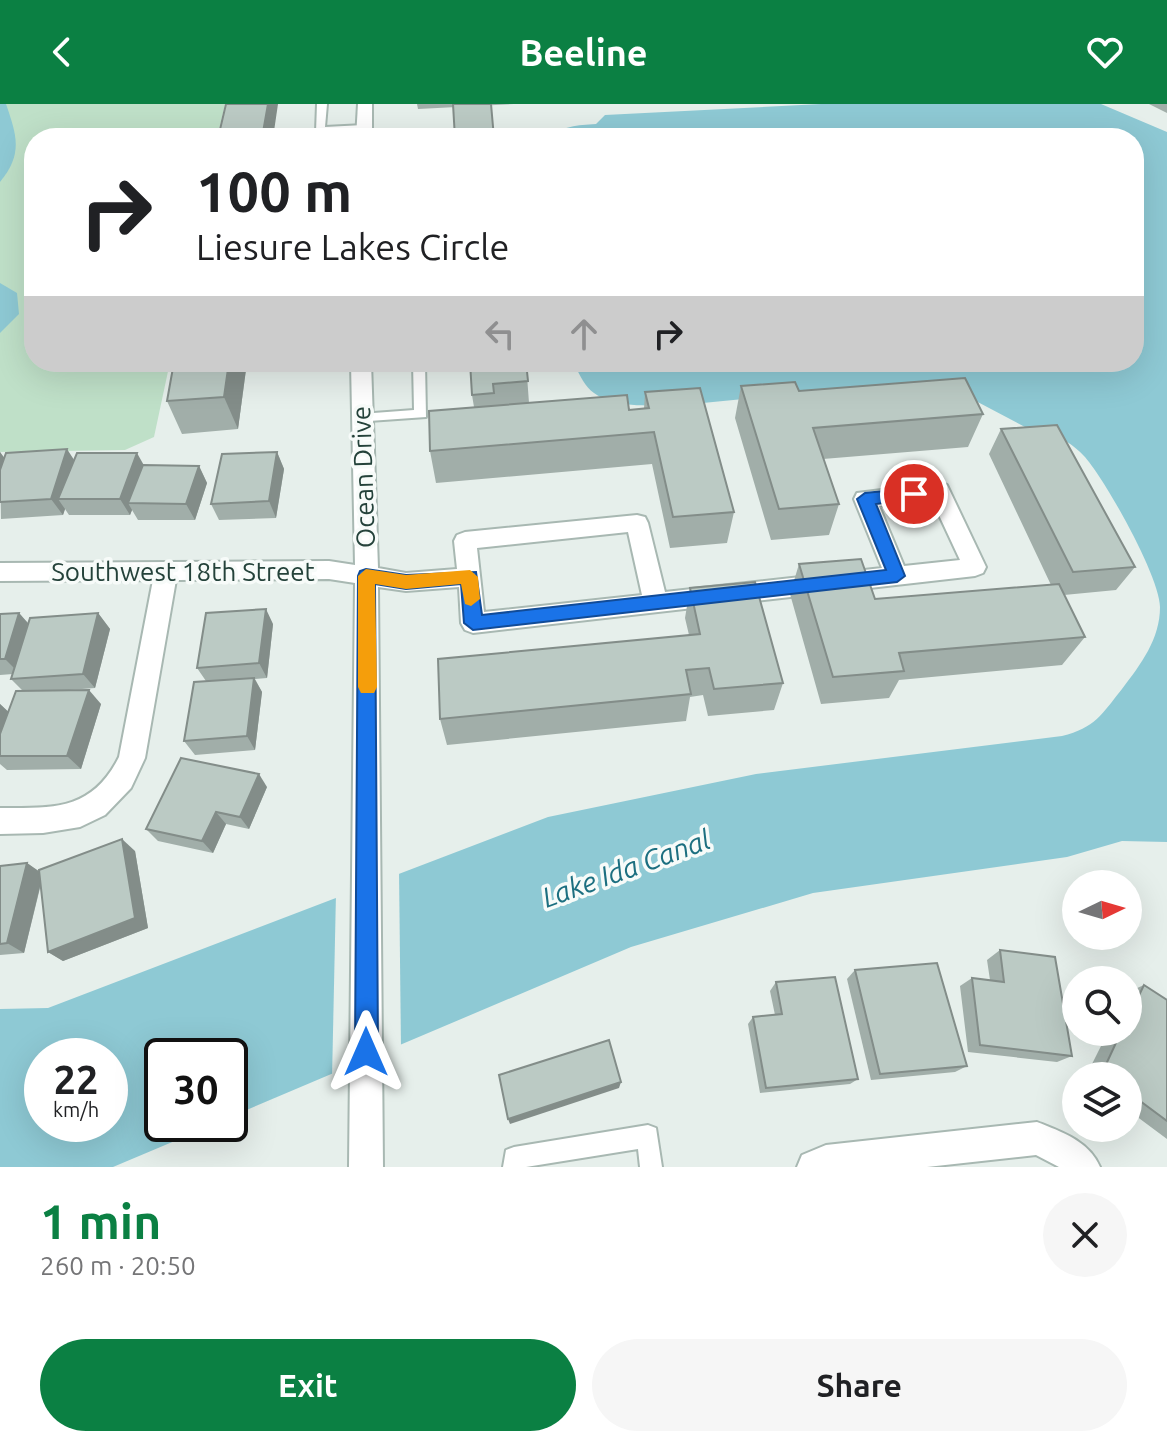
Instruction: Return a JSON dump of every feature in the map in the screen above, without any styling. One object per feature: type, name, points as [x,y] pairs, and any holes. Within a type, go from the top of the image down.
[{"type":"street","points":[[364,128],[365,104]]},
{"type":"street","name":"Ocean Drive","points":[[361,372],[366,576],[366,1167]]},
{"type":"street","points":[[656,603],[637,523],[465,541],[473,623],[656,603],[897,576],[975,567],[939,491],[865,499],[897,576]]},
{"type":"street","name":"Southwest 18th Street","points":[[0,572],[329,570],[406,582],[470,577]]},
{"type":"street","points":[[0,821],[56,821],[83,814],[107,799],[124,780],[132,758],[166,571]]},
{"type":"street","points":[[814,1167],[826,1162],[1037,1138],[1068,1153],[1083,1167]]},
{"type":"lane","points":[[320,128],[322,104]]},
{"type":"lane","points":[[360,419],[421,414],[419,372]]},
{"type":"lane","points":[[514,1167],[514,1158],[648,1136],[651,1167]]},
{"type":"green space","points":[[0,104],[225,104],[219,128],[24,128],[24,372],[168,372],[154,437],[125,450],[0,452]]},
{"type":"water","points":[[0,104],[6,104],[16,144],[12,162],[0,182]]},
{"type":"water","name":"Lake Ida Canal","points":[[821,104],[1101,104],[1167,132],[1167,842],[1122,841],[1067,857],[813,893],[631,947],[248,1109],[248,1038],[144,1038],[144,1142],[172,1142],[113,1167],[0,1167],[0,1009],[48,1008],[548,817],[756,774],[1073,733],[1103,713],[1148,651],[1157,630],[1160,607],[1151,574],[1117,506],[1093,468],[1076,448],[1049,431],[1042,436],[972,399],[898,384],[672,406],[642,405],[602,398],[591,390],[578,372],[1144,372],[1144,128],[567,128],[596,124],[605,115]]},
{"type":"water","points":[[0,283],[17,293],[19,314],[0,333]]},
{"type":"pier","points":[[399,870],[401,1049],[332,1079],[336,893]]},
{"type":"building","points":[[226,104],[268,104],[264,128],[220,128]]},
{"type":"building","points":[[453,104],[491,104],[493,128],[454,128]]},
{"type":"building","points":[[172,372],[228,372],[224,397],[167,401]]},
{"type":"building","points":[[471,372],[527,372],[528,381],[493,384],[494,393],[472,395]]},
{"type":"building","points":[[965,378],[983,414],[813,428],[839,504],[779,509],[741,386],[795,382],[799,391]]},
{"type":"building","points":[[700,388],[734,512],[673,517],[654,432],[430,451],[429,411],[627,395],[629,410],[649,408],[645,392]]},
{"type":"building","points":[[1057,425],[1135,567],[1073,572],[1001,429]]},
{"type":"building","points":[[67,449],[51,499],[0,502],[0,470],[6,453]]},
{"type":"building","points":[[277,452],[269,501],[211,504],[222,454]]},
{"type":"building","points":[[77,453],[137,453],[120,499],[58,499]]},
{"type":"building","points":[[143,465],[199,466],[186,504],[128,503]]},
{"type":"building","points":[[861,559],[875,599],[1059,584],[1085,637],[899,653],[904,671],[833,677],[799,564]]},
{"type":"building","points":[[755,582],[783,683],[714,689],[709,668],[686,670],[691,694],[440,719],[438,659],[700,634],[690,588]]},
{"type":"building","points":[[266,609],[259,663],[197,668],[206,613]]},
{"type":"building","points":[[19,613],[5,659],[0,659],[0,614]]},
{"type":"building","points":[[98,613],[83,674],[11,679],[30,618]]},
{"type":"building","points":[[254,678],[247,736],[184,741],[194,682]]},
{"type":"building","points":[[89,690],[67,756],[0,756],[0,734],[16,691]]},
{"type":"building","points":[[181,758],[259,774],[240,817],[216,812],[202,841],[146,829]]},
{"type":"building","points":[[122,839],[135,918],[48,952],[39,870]]},
{"type":"building","points":[[27,863],[7,943],[0,944],[0,866]]},
{"type":"building","points":[[1000,950],[1055,957],[1062,998],[1062,1046],[1070,1046],[1072,1056],[980,1045],[972,978],[1004,982]]},
{"type":"building","points":[[937,963],[967,1066],[880,1074],[855,970]]},
{"type":"building","points":[[835,977],[858,1079],[766,1088],[753,1017],[782,1014],[776,982]]},
{"type":"building","points":[[1144,985],[1167,1000],[1167,1121],[1142,1102],[1142,1062],[1107,1062],[1115,1046],[1142,1046]]},
{"type":"building","points":[[609,1040],[621,1082],[508,1119],[499,1075]]},
{"type":"slow traffic","points":[[367,687],[366,576],[406,582],[470,577],[471,599]]},
{"type":"route","points":[[366,1052],[366,576],[406,582],[470,577],[473,623],[897,576],[865,499],[914,494]]}]
